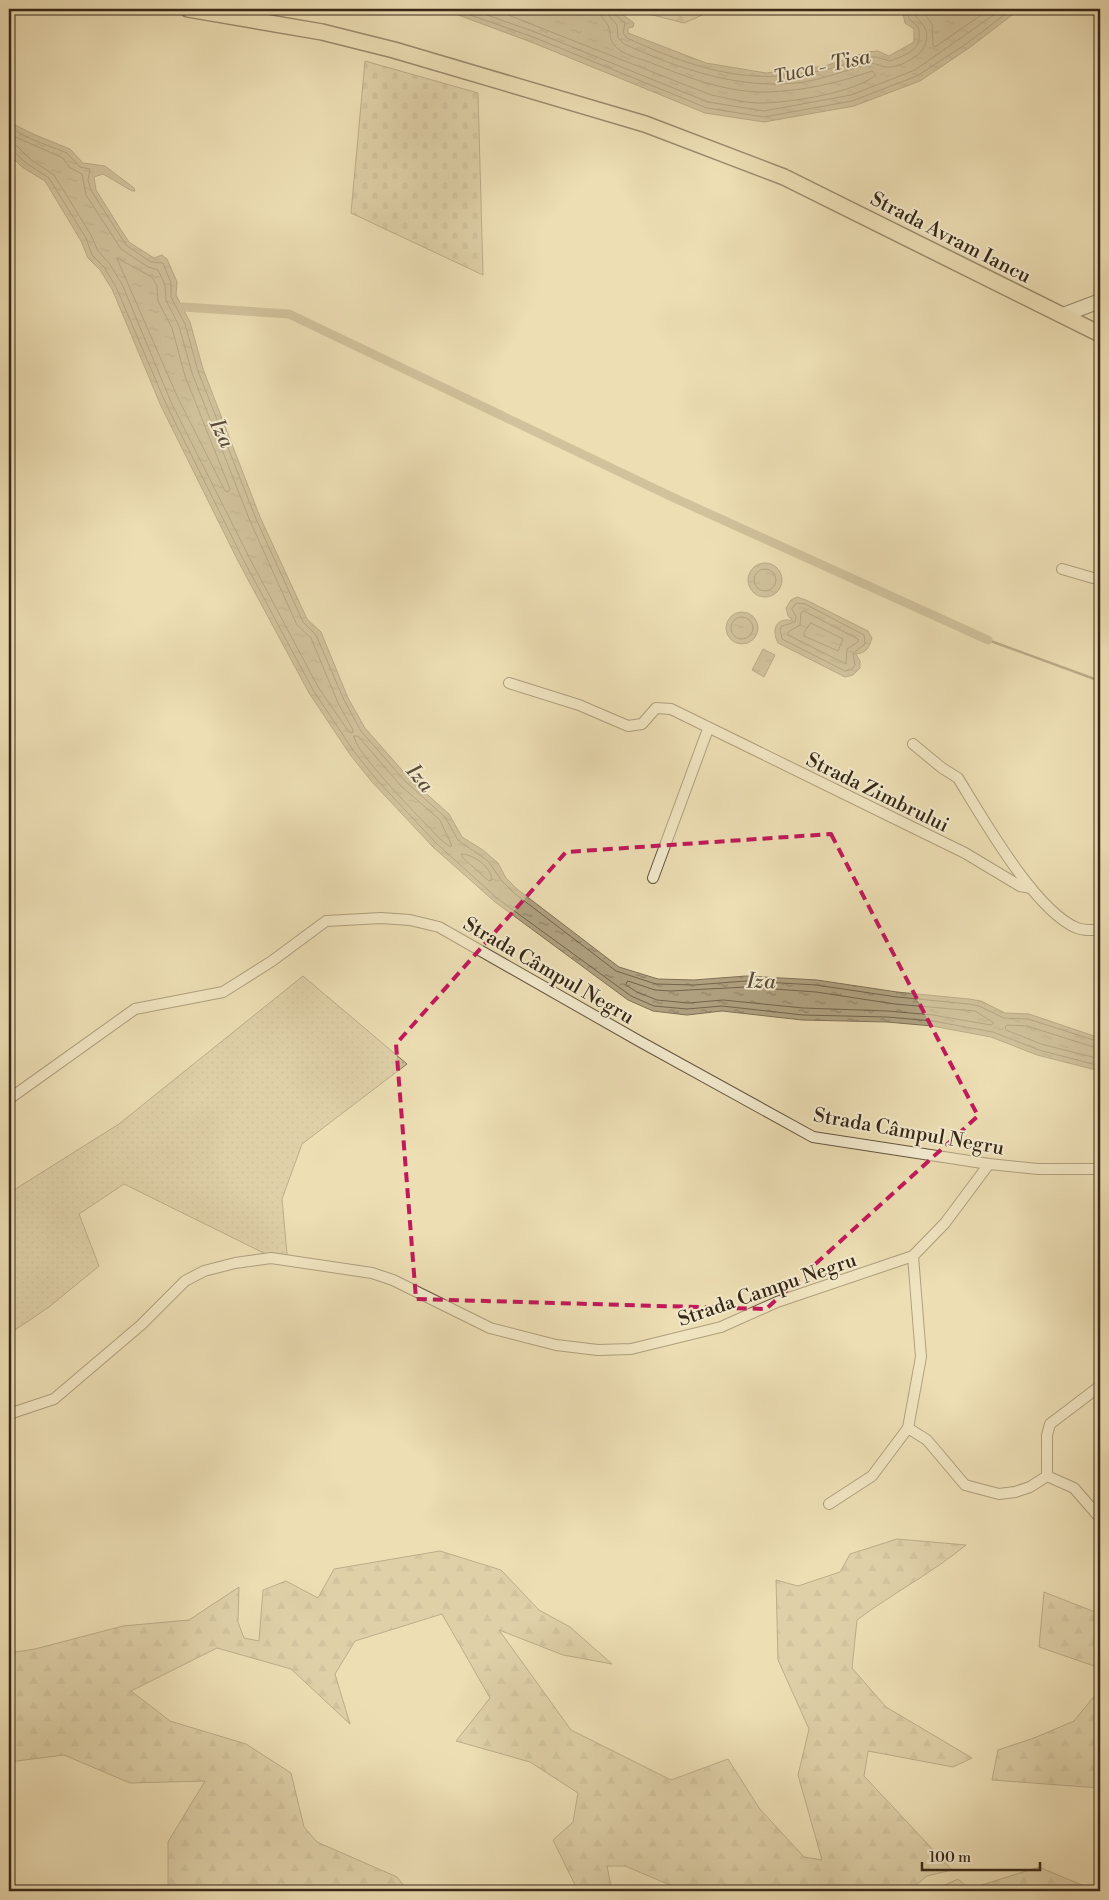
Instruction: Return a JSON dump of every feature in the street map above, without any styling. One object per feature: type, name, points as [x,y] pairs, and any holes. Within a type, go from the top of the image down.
[{"type":"main road","name":"Strada Avram Iancu","points":[[188,9],[322,32],[476,73],[645,124],[784,177],[1100,334]]},
{"type":"main road","points":[[1063,315],[1100,301]]},
{"type":"street","points":[[1062,569],[1100,580]]},
{"type":"street","name":"Strada Zimbrului","points":[[508,683],[579,705],[628,726],[642,724],[656,708],[671,709],[708,729],[964,853],[1020,886],[1031,888]]},
{"type":"street","points":[[653,878],[708,729]]},
{"type":"street","name":"Strada Zimbrului","points":[[913,744],[942,768],[958,778],[1031,888],[1066,922],[1078,928],[1100,930]]},
{"type":"street","name":"Strada Câmpul Negru","points":[[9,1099],[135,1009],[223,992],[272,961],[326,921],[390,919],[440,927],[638,1041],[813,1136],[989,1164],[1038,1168],[1100,1169]]},
{"type":"street","name":"Strada Campu Negru","points":[[9,1414],[54,1399],[141,1324],[186,1281],[204,1271],[235,1263],[271,1258],[372,1274],[393,1280],[490,1328],[556,1345],[598,1350],[631,1349],[711,1330],[777,1302],[913,1256],[945,1223],[989,1164]]},
{"type":"street","points":[[829,1504],[872,1476],[908,1428],[921,1357],[913,1256]]},
{"type":"street","points":[[1047,1476],[1047,1435],[1050,1424],[1100,1386]]},
{"type":"street","points":[[908,1428],[927,1440],[965,1485],[999,1494],[1015,1492],[1030,1487],[1047,1476]]},
{"type":"street","points":[[1047,1476],[1074,1488],[1100,1518]]},
{"type":"highlighted area","points":[[831,834],[978,1116],[766,1309],[416,1299],[396,1044],[566,852]]},
{"type":"green space","points":[[629,9],[716,9],[684,23]]},
{"type":"green space","points":[[365,61],[478,93],[483,275],[351,213]]},
{"type":"green space","points":[[303,976],[407,1064],[302,1144],[282,1199],[288,1265],[124,1184],[79,1214],[99,1266],[49,1307],[9,1334],[9,1193],[119,1124]]},
{"type":"green space","points":[[897,1539],[966,1545],[940,1565],[857,1620],[852,1668],[886,1707],[972,1758],[953,1767],[868,1751],[864,1776],[952,1870],[927,1876],[909,1891],[684,1891],[625,1866],[607,1866],[612,1891],[578,1891],[553,1840],[573,1822],[578,1793],[530,1762],[456,1741],[490,1698],[442,1614],[355,1641],[335,1674],[350,1724],[291,1669],[217,1648],[131,1691],[170,1721],[246,1744],[291,1773],[304,1827],[317,1842],[397,1877],[408,1891],[168,1891],[168,1842],[205,1781],[130,1783],[64,1755],[9,1762],[9,1653],[35,1649],[123,1626],[189,1620],[239,1587],[238,1622],[244,1638],[259,1641],[263,1590],[286,1581],[318,1598],[334,1569],[440,1551],[501,1570],[539,1610],[570,1627],[612,1664],[563,1655],[499,1630],[571,1730],[671,1780],[728,1759],[759,1808],[804,1857],[822,1860],[798,1775],[809,1729],[778,1660],[776,1580],[798,1586],[840,1572],[850,1554]]},
{"type":"green space","points":[[1044,1592],[1100,1614],[1100,1668],[1039,1647]]},
{"type":"green space","points":[[1100,1689],[1100,1788],[992,1780],[998,1750],[1034,1738],[1074,1721]]},
{"type":"green space","points":[[1039,1867],[1096,1891],[946,1891],[943,1886],[958,1879],[969,1889]]},
{"type":"water","points":[[442,9],[615,9],[634,23],[633,27],[628,28],[628,33],[706,63],[766,73],[825,66],[867,52],[878,51],[889,56],[914,42],[914,29],[905,23],[902,9],[1020,9],[969,48],[920,81],[854,106],[764,122],[705,113],[531,42]]},
{"type":"water","name":"Iza","points":[[9,122],[70,149],[83,163],[105,166],[134,188],[135,191],[132,191],[103,174],[94,177],[96,190],[129,242],[154,258],[162,255],[167,259],[177,282],[176,295],[190,322],[203,369],[260,517],[307,619],[321,632],[348,698],[365,728],[409,778],[449,814],[462,837],[483,850],[498,863],[506,878],[517,889],[619,967],[658,979],[694,980],[746,976],[817,980],[897,992],[981,1001],[1005,1013],[1029,1014],[1100,1038],[1100,1071],[1037,1055],[991,1037],[932,1026],[887,1022],[802,1020],[722,1011],[687,1015],[653,1011],[628,1000],[495,902],[433,847],[373,783],[351,756],[309,693],[238,561],[161,406],[112,289],[100,270],[88,258],[81,241],[45,181],[22,167],[9,154]]},
{"type":"water","points":[[765,563],[777,568],[782,580],[777,592],[765,597],[753,592],[748,580],[753,568]]},
{"type":"water","points":[[797,597],[868,631],[872,638],[869,647],[865,651],[856,654],[860,661],[860,668],[853,675],[845,677],[778,643],[775,633],[776,625],[782,620],[793,621],[788,616],[786,608],[791,600]]},
{"type":"water","points":[[742,612],[754,616],[758,628],[754,640],[742,644],[730,640],[726,628],[730,616]]},
{"type":"water","points":[[763,649],[775,655],[764,677],[752,670]]},
{"type":"waterway","points":[[183,307],[289,314],[670,496],[988,640]]},
{"type":"waterway","points":[[988,640],[1100,681]]},
{"type":"water label","name":"Тиса - Tisa","points":[[822,66]]}]
